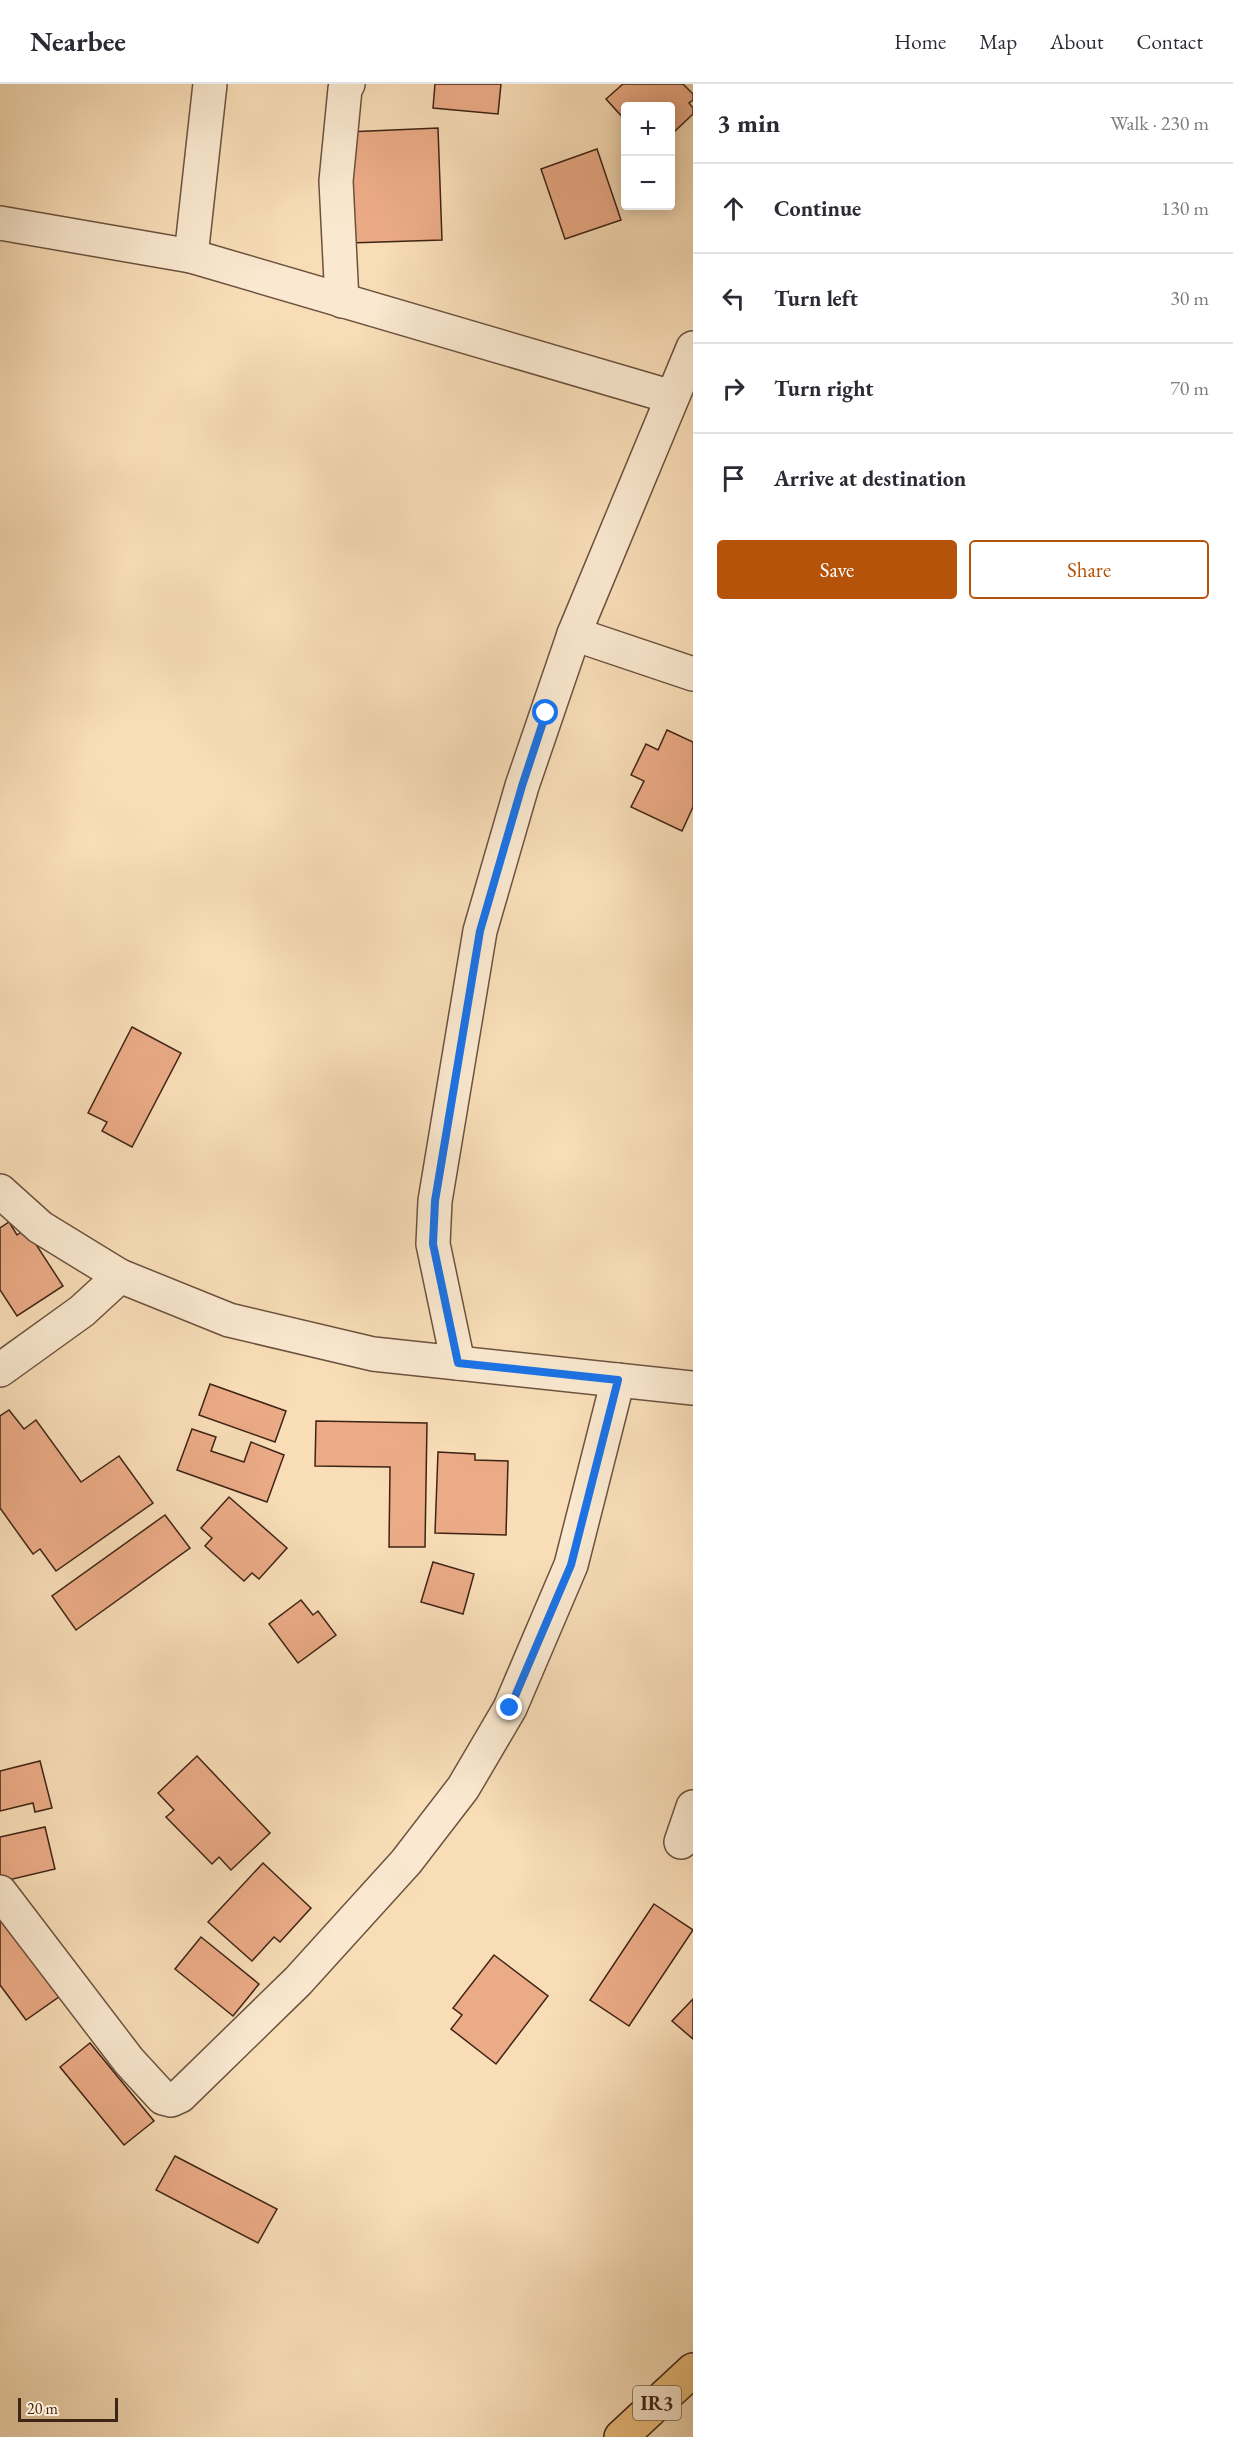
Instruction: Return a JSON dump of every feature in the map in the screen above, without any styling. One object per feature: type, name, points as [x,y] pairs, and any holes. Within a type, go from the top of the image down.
[{"type":"main road","name":"IR3","points":[[621,2437],[693,2370]]},
{"type":"street","points":[[191,256],[210,84]]},
{"type":"street","points":[[342,302],[336,181],[345,89],[348,84]]},
{"type":"street","points":[[0,223],[191,256],[672,397]]},
{"type":"street","points":[[458,1363],[433,1244],[435,1201],[480,931],[522,786],[574,634],[693,348]]},
{"type":"street","points":[[574,634],[693,674]]},
{"type":"street","points":[[0,1191],[40,1227],[120,1276],[229,1320],[374,1354],[693,1388]]},
{"type":"street","points":[[0,1370],[82,1311],[120,1276]]},
{"type":"street","points":[[0,1892],[129,2061],[162,2098],[171,2100],[180,2096],[298,1981],[406,1862],[463,1788],[510,1708],[571,1565],[618,1380]]},
{"type":"street","points":[[681,1842],[693,1808]]},
{"type":"building","points":[[435,84],[501,84],[498,114],[433,108]]},
{"type":"building","points":[[623,84],[683,84],[693,94],[693,100],[689,103],[693,108],[693,114],[675,131],[675,102],[621,102],[621,116],[606,99]]},
{"type":"building","points":[[438,128],[442,240],[350,243],[347,132]]},
{"type":"building","points":[[597,149],[621,220],[565,239],[541,169]]},
{"type":"building","points":[[667,730],[693,742],[693,807],[682,831],[631,807],[644,781],[631,775],[646,744],[658,750]]},
{"type":"building","points":[[132,1027],[181,1053],[132,1147],[102,1131],[107,1122],[88,1113]]},
{"type":"building","points":[[9,1222],[17,1235],[26,1229],[63,1286],[17,1316],[0,1290],[0,1228]]},
{"type":"building","points":[[210,1384],[286,1411],[275,1442],[199,1415]]},
{"type":"building","points":[[9,1410],[24,1429],[36,1420],[81,1482],[119,1456],[153,1503],[56,1571],[40,1549],[33,1554],[0,1508],[0,1416]]},
{"type":"building","points":[[316,1421],[427,1423],[425,1547],[389,1547],[390,1467],[315,1466]]},
{"type":"building","points":[[192,1429],[216,1437],[211,1451],[244,1462],[251,1442],[284,1455],[267,1502],[177,1470]]},
{"type":"building","points":[[438,1452],[475,1454],[475,1460],[508,1461],[506,1535],[435,1533]]},
{"type":"building","points":[[229,1497],[287,1548],[259,1579],[252,1573],[244,1581],[205,1546],[212,1538],[201,1528]]},
{"type":"building","points":[[165,1515],[190,1548],[76,1630],[52,1596]]},
{"type":"building","points":[[433,1562],[474,1574],[463,1614],[421,1602]]},
{"type":"building","points":[[301,1600],[313,1615],[318,1611],[336,1635],[298,1663],[269,1624]]},
{"type":"building","points":[[197,1756],[270,1833],[231,1870],[219,1857],[212,1864],[166,1817],[174,1810],[158,1793]]},
{"type":"building","points":[[40,1761],[52,1808],[35,1812],[33,1803],[0,1811],[0,1771]]},
{"type":"building","points":[[45,1827],[55,1869],[0,1882],[0,1837]]},
{"type":"building","points":[[263,1863],[311,1908],[280,1942],[274,1937],[252,1961],[208,1922]]},
{"type":"building","points":[[654,1904],[693,1930],[629,2026],[590,2000]]},
{"type":"building","points":[[0,1909],[63,1994],[26,2020],[0,1985]]},
{"type":"building","points":[[201,1937],[259,1984],[233,2016],[175,1969]]},
{"type":"building","points":[[494,1955],[548,1996],[496,2064],[451,2029],[462,2015],[453,2008]]},
{"type":"building","points":[[693,1999],[693,2039],[672,2021]]},
{"type":"building","points":[[90,2043],[154,2121],[124,2145],[60,2067]]},
{"type":"building","points":[[175,2156],[277,2209],[258,2243],[156,2190]]},
{"type":"route","points":[[510,1708],[571,1565],[618,1380],[458,1363],[433,1244],[435,1201],[480,931],[522,786],[546,713]]}]
